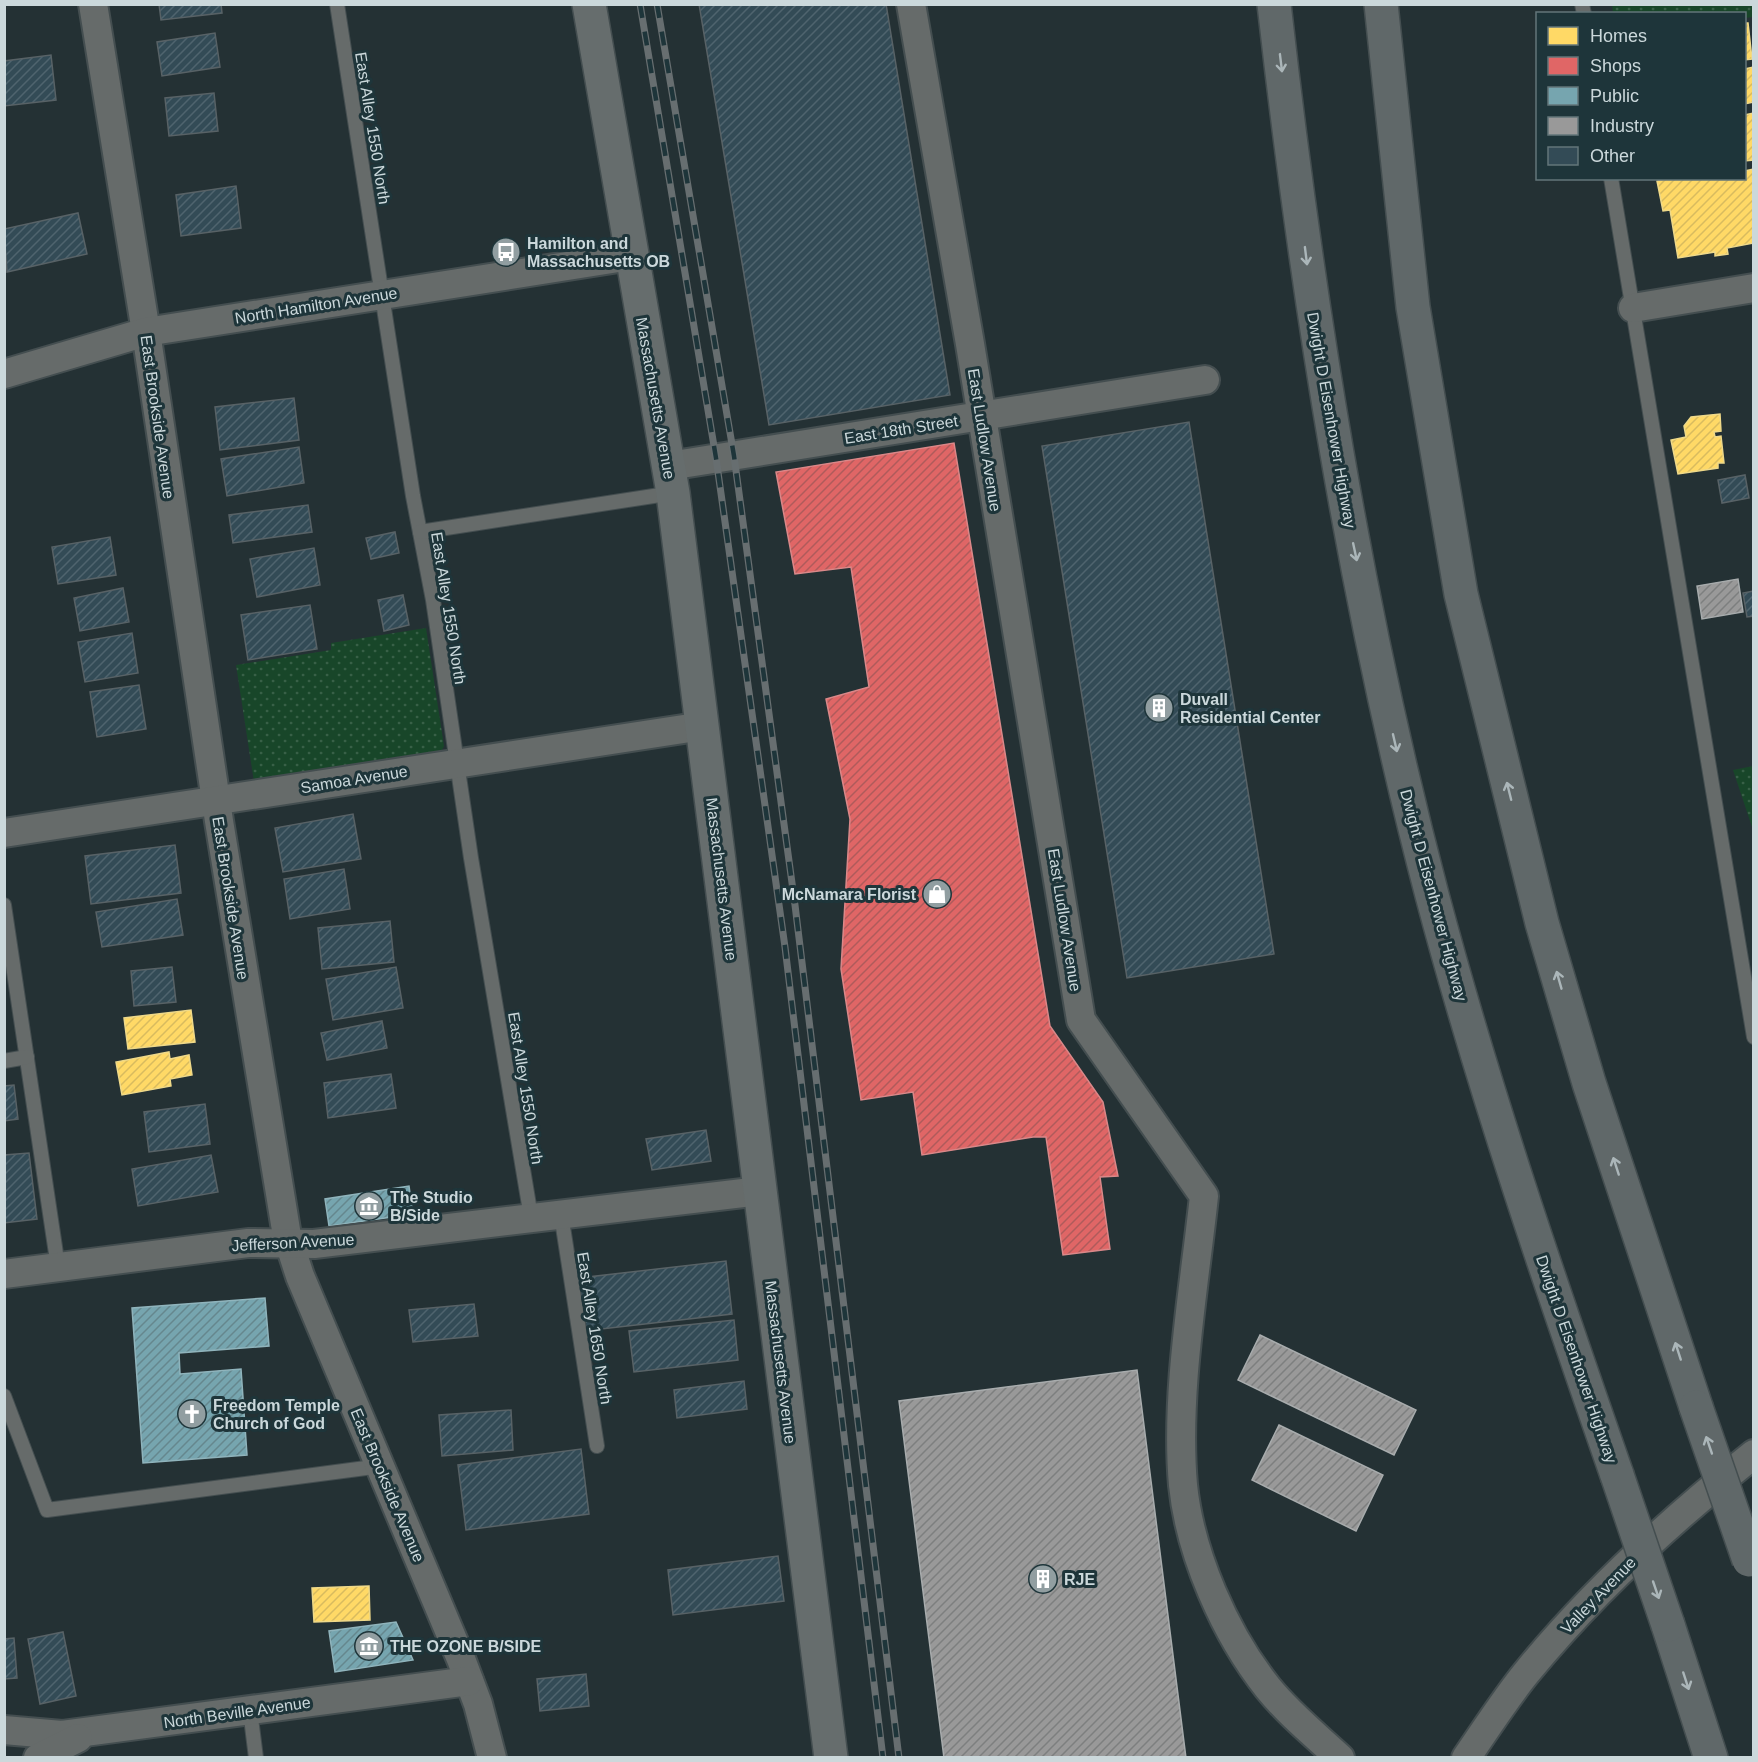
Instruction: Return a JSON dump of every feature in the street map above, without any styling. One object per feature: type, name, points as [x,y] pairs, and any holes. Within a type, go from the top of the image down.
[{"type":"highway","name":"Dwight D Eisenhower Highway","points":[[1274,4],[1306,263],[1324,384],[1351,534],[1400,765],[1431,893],[1472,1040],[1549,1281],[1668,1625],[1711,1758]]},
{"type":"highway","points":[[1381,4],[1413,307],[1461,594],[1506,780],[1589,1083],[1751,1567]]},
{"type":"street","name":"East Brookside Avenue","points":[[93,4],[146,332],[216,800],[290,1245],[300,1276],[469,1680],[492,1758]]},
{"type":"street","name":"Massachusetts Avenue","points":[[589,4],[671,479],[831,1758]]},
{"type":"street","name":"East Ludlow Avenue","points":[[911,4],[1081,1020],[1204,1196],[1181,1423],[1184,1487],[1198,1551],[1216,1599],[1252,1666],[1294,1716],[1340,1758]]},
{"type":"street","name":"North Hamilton Avenue","points":[[4,374],[146,332],[631,256]]},
{"type":"street","points":[[1633,308],[1754,288]]},
{"type":"street","name":"East 18th Street","points":[[671,479],[981,416],[1205,380]]},
{"type":"street","name":"Samoa Avenue","points":[[4,833],[703,726]]},
{"type":"street","name":"Jefferson Avenue","points":[[4,1274],[248,1243],[290,1245],[760,1191]]},
{"type":"street","name":"Valley Avenue","points":[[1466,1758],[1526,1673],[1596,1594],[1682,1512],[1754,1454]]},
{"type":"street","name":"North Beville Avenue","points":[[4,1730],[62,1735],[469,1680]]},
{"type":"street","points":[[38,1758],[54,1748],[94,1731]]},
{"type":"lane","name":"East Alley 1550 North","points":[[337,4],[531,1216]]},
{"type":"lane","points":[[1611,180],[1754,1037]]},
{"type":"lane","points":[[420,532],[671,479]]},
{"type":"lane","points":[[4,905],[58,1267]]},
{"type":"lane","points":[[4,1061],[27,1057]]},
{"type":"lane","name":"East Alley 1650 North","points":[[561,1214],[597,1446]]},
{"type":"lane","points":[[4,1396],[47,1510],[381,1466]]},
{"type":"lane","points":[[250,1710],[256,1758]]},
{"type":"green space","points":[[1612,5],[1753,5],[1753,17],[1746,18],[1746,12],[1613,12]]},
{"type":"green space","points":[[426,628],[444,746],[441,752],[254,782],[236,665],[331,650],[331,643]]},
{"type":"green space","points":[[1754,766],[1753,830],[1733,770]]},
{"type":"building: Homes","points":[[1746,23],[1748,23],[1752,59],[1746,60]]},
{"type":"building: Homes","points":[[1754,67],[1754,102],[1746,104],[1746,69]]},
{"type":"building: Homes","points":[[1754,113],[1754,160],[1746,161],[1746,115]]},
{"type":"building: Homes","points":[[1754,169],[1754,243],[1727,248],[1728,254],[1715,256],[1715,252],[1678,258],[1670,210],[1663,211],[1657,181],[1746,180],[1746,171]]},
{"type":"building: Homes","points":[[1720,414],[1721,431],[1714,432],[1715,437],[1721,436],[1724,463],[1718,463],[1718,468],[1678,474],[1671,440],[1686,437],[1684,426],[1691,417]]},
{"type":"building: Homes","points":[[191,1010],[195,1042],[128,1049],[124,1018]]},
{"type":"building: Homes","points":[[169,1052],[170,1059],[189,1055],[192,1075],[170,1079],[171,1086],[122,1095],[116,1062]]},
{"type":"building: Homes","points":[[369,1586],[370,1620],[314,1622],[312,1588]]},
{"type":"building: Shops","name":"McNamara Florist","points":[[954,443],[1050,1026],[1103,1102],[1118,1176],[1100,1177],[1110,1249],[1063,1255],[1046,1137],[1033,1137],[922,1155],[913,1092],[861,1100],[841,969],[850,819],[826,699],[869,687],[851,567],[795,574],[776,472]]},
{"type":"building: Public","name":"The Studio B/Side","points":[[409,1186],[413,1214],[329,1226],[325,1199]]},
{"type":"building: Public","name":"Freedom Temple Church of God","points":[[265,1298],[269,1346],[179,1353],[180,1374],[241,1369],[247,1455],[143,1463],[132,1308]]},
{"type":"building: Public","name":"THE OZONE B/SIDE","points":[[396,1622],[413,1660],[335,1672],[329,1631]]},
{"type":"building: Industry","points":[[1738,579],[1743,612],[1702,619],[1697,586]]},
{"type":"building: Industry","points":[[1260,1335],[1416,1410],[1394,1455],[1238,1380]]},
{"type":"building: Industry","name":"RJE","points":[[1137,1370],[1186,1758],[944,1758],[899,1401]]},
{"type":"building: Industry","points":[[1279,1425],[1383,1475],[1356,1531],[1252,1480]]},
{"type":"building: Other","points":[[159,4],[221,4],[222,13],[161,20]]},
{"type":"building: Other","points":[[699,4],[886,4],[950,395],[769,425]]},
{"type":"building: Other","points":[[215,33],[220,67],[162,76],[157,42]]},
{"type":"building: Other","points":[[51,55],[56,100],[4,106],[4,61]]},
{"type":"building: Other","points":[[214,93],[218,131],[169,136],[165,98]]},
{"type":"building: Other","points":[[236,186],[241,228],[181,236],[176,195]]},
{"type":"building: Other","points":[[78,213],[87,254],[7,272],[4,229]]},
{"type":"building: Other","points":[[294,398],[299,440],[220,450],[215,407]]},
{"type":"building: Other","name":"Duvall Residential Center","points":[[1189,422],[1274,954],[1127,978],[1042,446]]},
{"type":"building: Other","points":[[299,447],[304,483],[227,496],[221,459]]},
{"type":"building: Other","points":[[1745,475],[1749,498],[1722,503],[1718,480]]},
{"type":"building: Other","points":[[308,505],[312,532],[233,543],[229,515]]},
{"type":"building: Other","points":[[395,532],[399,553],[371,559],[366,538]]},
{"type":"building: Other","points":[[110,537],[116,575],[58,584],[52,547]]},
{"type":"building: Other","points":[[314,548],[320,585],[257,597],[250,559]]},
{"type":"building: Other","points":[[123,588],[129,622],[80,631],[74,598]]},
{"type":"building: Other","points":[[1754,591],[1754,616],[1747,617],[1743,593]]},
{"type":"building: Other","points":[[403,595],[409,625],[384,631],[378,600]]},
{"type":"building: Other","points":[[310,605],[317,649],[248,660],[241,615]]},
{"type":"building: Other","points":[[132,633],[138,673],[85,682],[78,642]]},
{"type":"building: Other","points":[[139,685],[146,729],[97,737],[90,692]]},
{"type":"building: Other","points":[[353,814],[361,859],[283,872],[275,828]]},
{"type":"building: Other","points":[[175,845],[181,893],[91,904],[85,856]]},
{"type":"building: Other","points":[[344,869],[350,909],[290,919],[284,879]]},
{"type":"building: Other","points":[[177,899],[183,935],[102,947],[96,912]]},
{"type":"building: Other","points":[[390,921],[394,962],[322,969],[318,928]]},
{"type":"building: Other","points":[[172,967],[176,1002],[134,1006],[131,971]]},
{"type":"building: Other","points":[[396,967],[403,1008],[333,1020],[326,979]]},
{"type":"building: Other","points":[[382,1021],[387,1048],[327,1060],[321,1033]]},
{"type":"building: Other","points":[[391,1074],[396,1108],[328,1118],[324,1083]]},
{"type":"building: Other","points":[[14,1085],[18,1119],[4,1121],[4,1086]]},
{"type":"building: Other","points":[[205,1104],[210,1144],[149,1152],[144,1112]]},
{"type":"building: Other","points":[[706,1130],[711,1161],[652,1170],[646,1139]]},
{"type":"building: Other","points":[[29,1153],[37,1219],[4,1223],[4,1155]]},
{"type":"building: Other","points":[[211,1155],[218,1192],[138,1206],[132,1169]]},
{"type":"building: Other","points":[[726,1261],[732,1314],[584,1331],[579,1278]]},
{"type":"building: Other","points":[[474,1304],[478,1336],[413,1342],[409,1310]]},
{"type":"building: Other","points":[[734,1320],[738,1360],[634,1372],[629,1331]]},
{"type":"building: Other","points":[[744,1381],[747,1409],[677,1418],[674,1390]]},
{"type":"building: Other","points":[[511,1410],[513,1450],[442,1456],[439,1415]]},
{"type":"building: Other","points":[[581,1449],[589,1514],[466,1530],[458,1465]]},
{"type":"building: Other","points":[[778,1556],[784,1601],[673,1615],[668,1570]]},
{"type":"building: Other","points":[[63,1632],[76,1696],[40,1704],[28,1639]]},
{"type":"building: Other","points":[[14,1638],[17,1678],[4,1679],[4,1639]]},
{"type":"building: Other","points":[[586,1674],[589,1706],[540,1711],[537,1679]]},
{"type":"railway","points":[[640,4],[716,458],[785,947],[883,1758]]},
{"type":"railway","points":[[657,4],[734,456],[795,905],[899,1758]]},
{"type":"place","name":"Hamilton and Massachusetts OB","points":[[506,252]]},
{"type":"place","name":"Duvall Residential Center","points":[[1159,708]]},
{"type":"place","name":"McNamara Florist","points":[[937,894]]},
{"type":"place","name":"The Studio B/Side","points":[[369,1206]]},
{"type":"place","name":"Freedom Temple Church of God","points":[[192,1414]]},
{"type":"place","name":"RJE","points":[[1043,1579]]},
{"type":"place","name":"THE OZONE B/SIDE","points":[[369,1646]]}]
